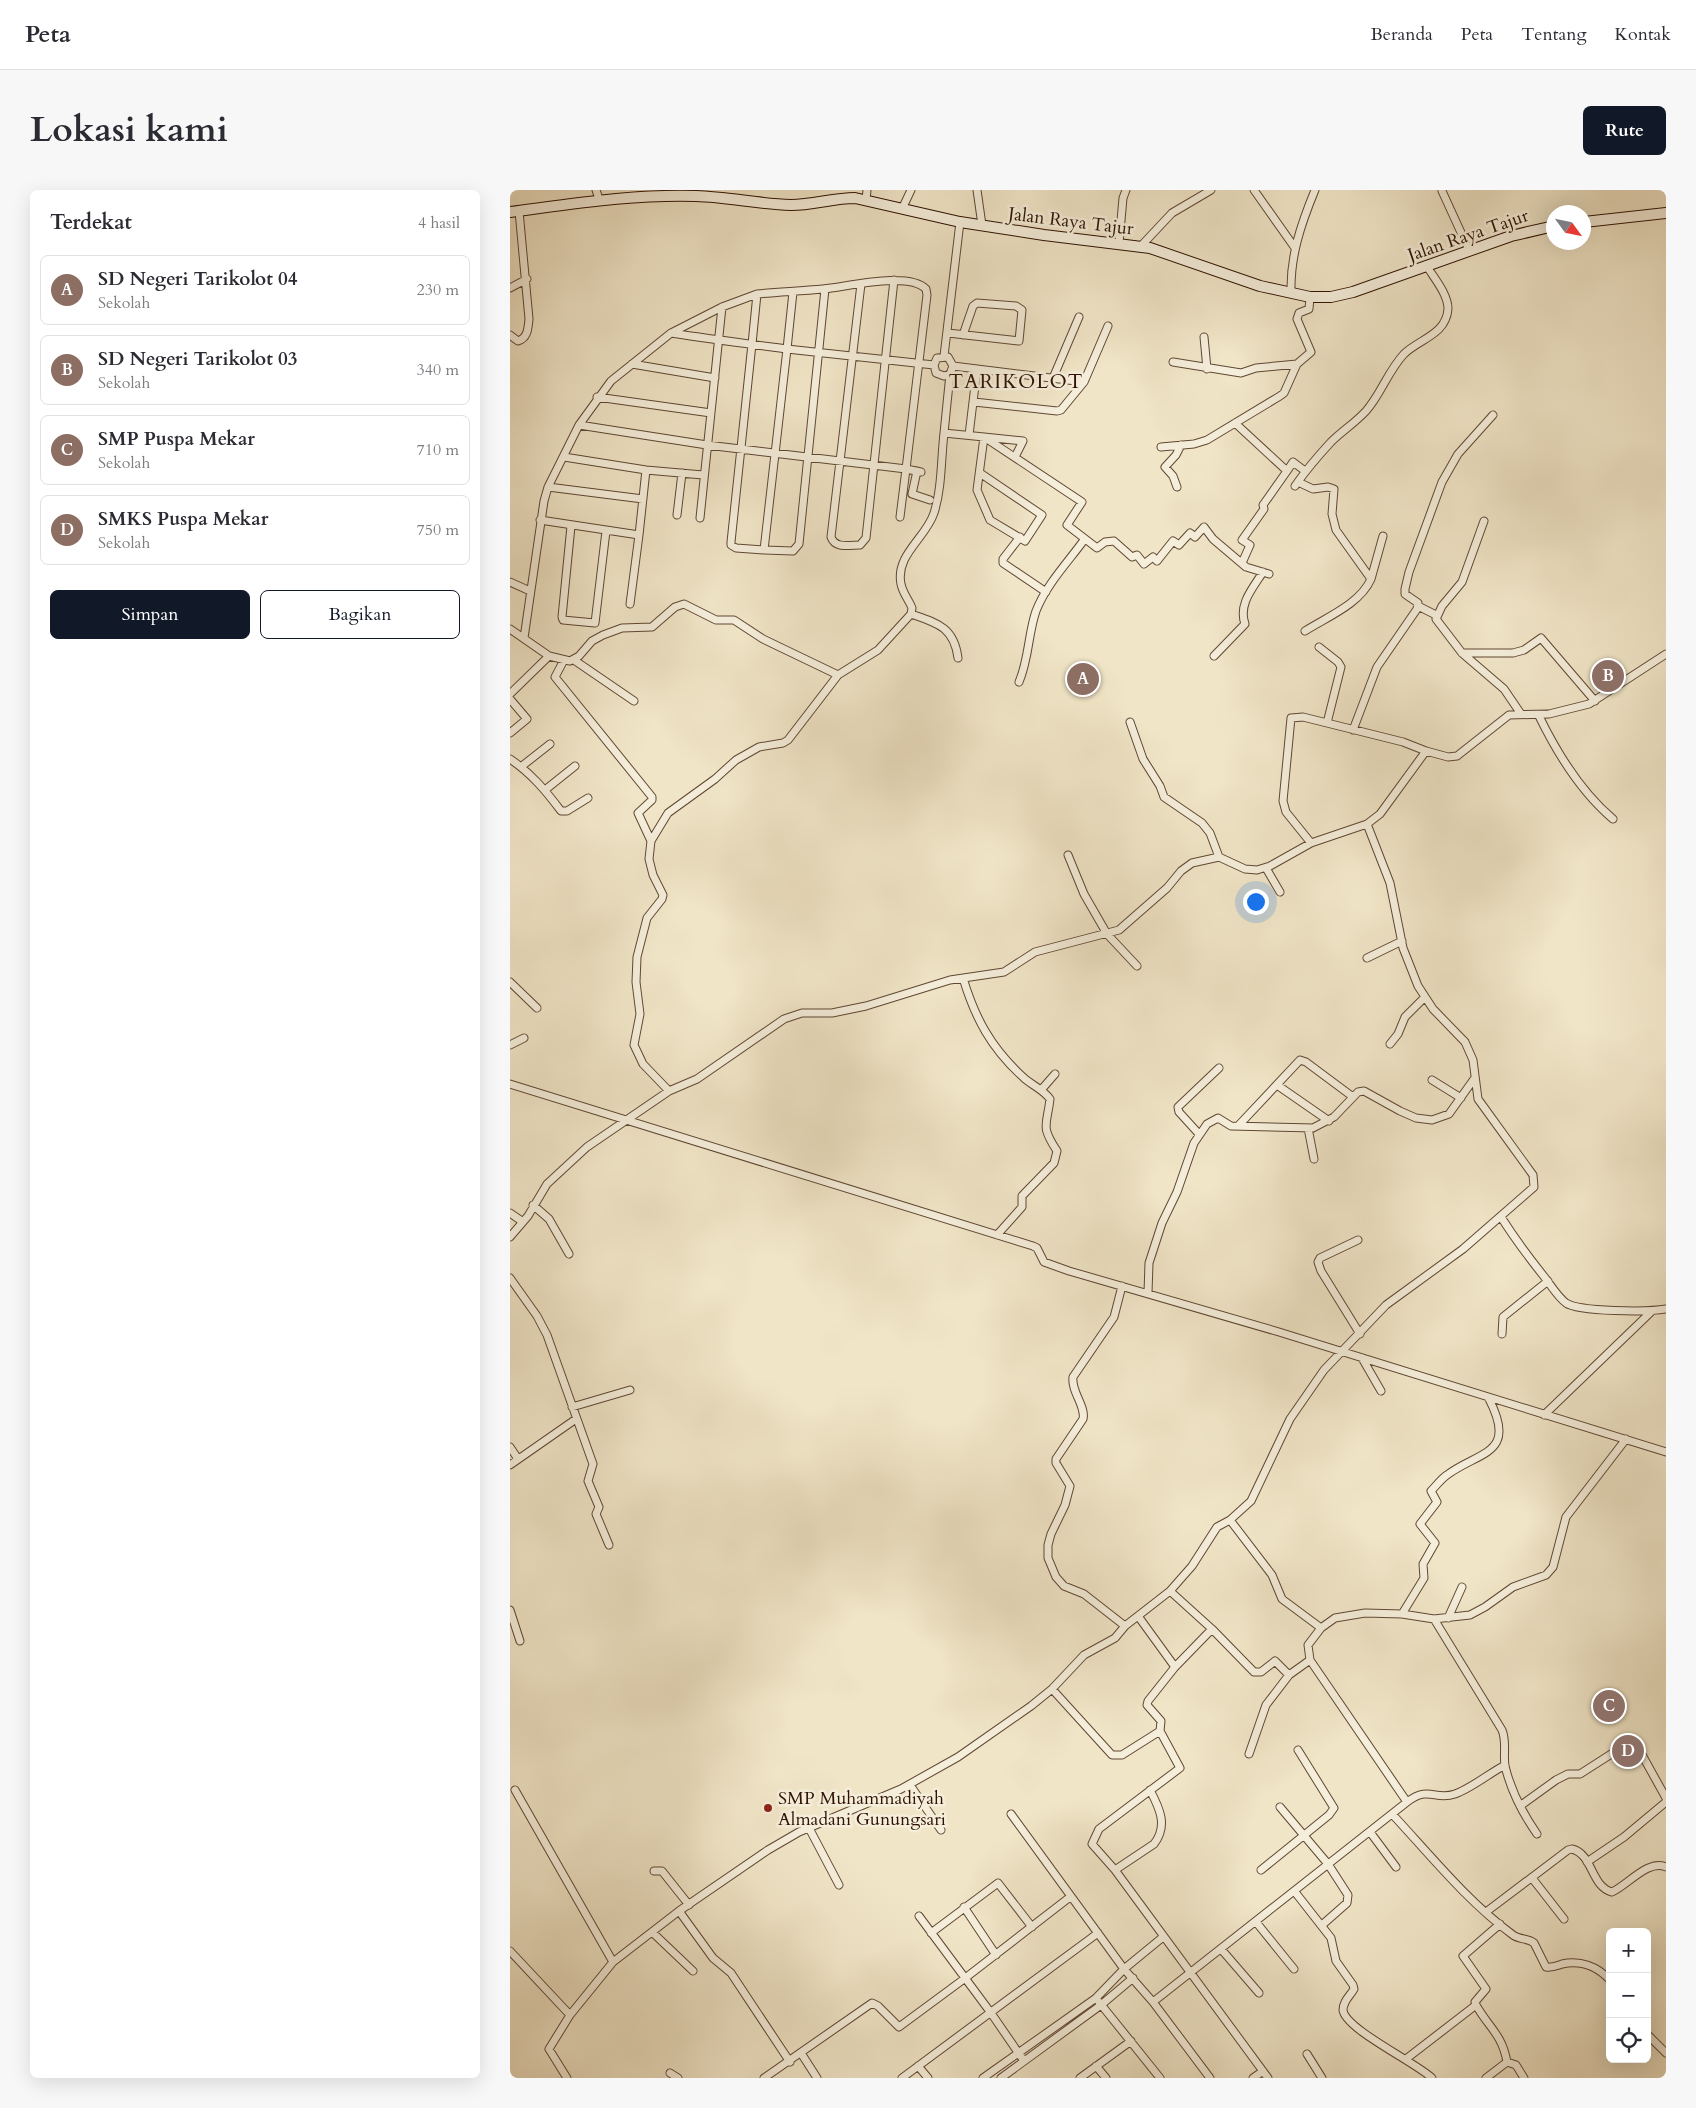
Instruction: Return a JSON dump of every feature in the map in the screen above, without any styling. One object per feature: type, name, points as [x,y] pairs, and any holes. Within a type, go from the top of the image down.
[{"type":"main road","name":"Jalan Raya Tajur","points":[[515,212],[597,194],[698,193],[793,205],[866,195],[902,209],[960,222],[1044,235],[1141,246],[1164,251],[1260,286],[1310,297],[1330,297],[1353,292],[1468,250],[1511,236],[1546,228]]},
{"type":"main road","points":[[1591,221],[1666,213]]},
{"type":"street","points":[[902,209],[911,190]]},
{"type":"street","points":[[977,190],[982,225]]},
{"type":"street","points":[[1119,243],[1123,198],[1126,190]]},
{"type":"street","points":[[1141,246],[1172,213],[1212,190]]},
{"type":"street","points":[[1254,190],[1295,248]]},
{"type":"street","points":[[1291,293],[1290,272],[1300,225],[1315,190]]},
{"type":"street","points":[[1442,191],[1468,250]]},
{"type":"street","points":[[510,335],[518,341],[524,338],[529,318],[527,279],[515,212]]},
{"type":"street","points":[[944,356],[960,222]]},
{"type":"street","points":[[1371,579],[1336,530],[1332,514],[1334,488],[1313,489],[1296,484],[1305,470],[1332,441],[1365,412],[1405,353],[1425,341],[1443,324],[1448,309],[1447,300],[1426,265]]},
{"type":"street","points":[[510,288],[527,279]]},
{"type":"street","points":[[861,284],[831,537],[833,543],[838,546],[860,545],[866,538],[894,280]]},
{"type":"street","points":[[524,638],[540,520],[548,487],[579,425],[597,397],[610,381],[671,333],[722,307],[757,294],[825,289],[894,280],[917,282],[926,288],[919,363],[900,517]]},
{"type":"street","points":[[757,294],[731,545],[736,548],[794,551],[798,549],[825,289]]},
{"type":"street","points":[[764,550],[793,292]]},
{"type":"street","points":[[1161,447],[1207,440],[1284,393],[1297,364],[1312,351],[1297,319],[1299,313],[1309,309],[1310,297]]},
{"type":"street","points":[[948,332],[963,335],[1019,341],[1022,310],[1016,306],[977,303],[973,306],[963,335]]},
{"type":"street","points":[[700,518],[722,307]]},
{"type":"street","points":[[1053,378],[1079,317]]},
{"type":"street","points":[[974,402],[1057,412],[1061,410],[1084,382],[1108,326]]},
{"type":"street","points":[[671,333],[818,354],[934,365]]},
{"type":"street","points":[[1204,337],[1207,369]]},
{"type":"street","points":[[669,1091],[643,1064],[634,1045],[640,1014],[636,982],[637,957],[647,918],[663,895],[653,875],[649,859],[651,840],[668,813],[714,780],[736,760],[759,747],[778,744],[788,740],[838,675],[878,650],[911,614],[912,608],[904,595],[900,582],[901,573],[905,556],[933,516],[937,501],[950,374],[953,366],[951,359],[944,356],[938,358],[934,365],[934,370],[938,375],[950,374]]},
{"type":"street","points":[[1173,362],[1241,373],[1256,368],[1297,364]]},
{"type":"street","points":[[632,364],[715,378]]},
{"type":"street","points":[[953,366],[1084,382]]},
{"type":"street","points":[[969,435],[977,370]]},
{"type":"street","points":[[597,397],[711,413]]},
{"type":"street","points":[[1493,415],[1455,459],[1438,489],[1405,589],[1406,594],[1418,606],[1436,615],[1438,622],[1462,653],[1504,689],[1521,714]]},
{"type":"street","points":[[1235,423],[1287,471]]},
{"type":"street","points":[[579,425],[707,445],[919,471],[912,494],[930,500]]},
{"type":"street","points":[[944,433],[1023,441],[1015,457]]},
{"type":"street","points":[[984,436],[1082,502],[1067,525],[1084,540],[1097,548],[1105,542],[1114,541],[1132,558],[1137,555],[1144,564],[1153,557],[1157,562],[1173,541],[1179,544],[1190,533],[1195,536],[1204,528],[1213,539],[1246,567],[1266,573],[1245,600],[1242,611],[1245,624],[1214,656]]},
{"type":"street","points":[[980,473],[1042,515],[1025,541],[990,520],[977,490],[984,436]]},
{"type":"street","points":[[1177,487],[1173,476],[1165,466],[1176,455],[1180,445]]},
{"type":"street","points":[[564,457],[646,470],[703,475]]},
{"type":"street","points":[[1242,563],[1250,545],[1242,540],[1264,509],[1263,505],[1271,491],[1293,462],[1305,470]]},
{"type":"street","points":[[630,604],[646,470]]},
{"type":"street","points":[[677,515],[682,473]]},
{"type":"street","points":[[548,487],[643,499]]},
{"type":"street","points":[[540,520],[606,531],[639,534]]},
{"type":"street","points":[[1436,615],[1462,582],[1484,521]]},
{"type":"street","points":[[571,526],[563,620],[595,623],[606,531]]},
{"type":"street","points":[[1305,631],[1354,601],[1366,590],[1383,536]]},
{"type":"street","points":[[1020,538],[1003,559],[1003,563],[1046,592]]},
{"type":"street","points":[[1019,682],[1027,662],[1034,619],[1046,592],[1084,540]]},
{"type":"street","points":[[510,582],[530,591]]},
{"type":"street","points":[[574,660],[592,642],[603,635],[622,628],[652,627],[675,607],[684,604],[716,620],[734,620],[763,639],[838,675]]},
{"type":"street","points":[[1354,730],[1377,668],[1390,646],[1416,613],[1418,606]]},
{"type":"street","points":[[911,614],[931,620],[949,633],[956,647],[958,658]]},
{"type":"street","points":[[510,629],[549,656],[564,660],[574,660],[634,701]]},
{"type":"street","points":[[1462,653],[1514,653],[1524,650],[1541,638],[1595,701]]},
{"type":"street","points":[[1319,647],[1338,662],[1341,667],[1326,723]]},
{"type":"street","points":[[1311,843],[1286,812],[1283,800],[1291,718],[1298,717],[1403,742],[1448,757],[1457,756],[1509,715],[1539,716],[1570,710],[1595,701],[1666,654]]},
{"type":"street","points":[[510,694],[549,656]]},
{"type":"street","points":[[564,660],[555,677],[652,797],[652,800],[638,813],[651,840]]},
{"type":"street","points":[[510,699],[527,719],[510,733]]},
{"type":"street","points":[[1539,716],[1565,762],[1595,802],[1612,820]]},
{"type":"street","points":[[1130,722],[1142,759],[1160,786],[1164,796],[1202,823],[1210,833],[1219,857]]},
{"type":"street","points":[[522,766],[550,744]]},
{"type":"street","points":[[510,1238],[523,1222],[547,1184],[587,1147],[669,1091],[697,1079],[789,1017],[802,1013],[832,1013],[866,1006],[963,978],[1004,972],[1035,952],[1119,930],[1167,888],[1180,871],[1192,862],[1219,857],[1245,869],[1257,870],[1266,868],[1311,843],[1367,824],[1380,814],[1426,750]]},
{"type":"street","points":[[510,759],[522,766],[545,790],[560,811],[567,811],[588,798]]},
{"type":"street","points":[[545,790],[575,766]]},
{"type":"street","points":[[567,2078],[549,2048],[570,2015],[613,1962],[679,1911],[768,1850],[808,1828],[910,1785],[958,1757],[1052,1689],[1084,1655],[1107,1644],[1125,1626],[1170,1591],[1192,1566],[1217,1527],[1230,1520],[1251,1501],[1279,1439],[1302,1400],[1324,1370],[1386,1305],[1463,1249],[1532,1190],[1534,1180],[1478,1099],[1473,1060],[1465,1042],[1424,998],[1402,941],[1390,883],[1367,824]]},
{"type":"street","points":[[1068,856],[1084,894],[1107,934],[1137,966]]},
{"type":"street","points":[[1266,868],[1280,892]]},
{"type":"street","points":[[1367,958],[1402,941]]},
{"type":"street","points":[[963,978],[975,1016],[990,1040],[1024,1078],[1050,1099],[1045,1131],[1056,1151],[1054,1163],[1022,1196],[1022,1207],[997,1235]]},
{"type":"street","points":[[510,982],[537,1008]]},
{"type":"street","points":[[1390,1044],[1398,1034],[1405,1017],[1424,998]]},
{"type":"street","points":[[510,1045],[524,1038]]},
{"type":"street","points":[[1238,1126],[1297,1061],[1303,1060],[1353,1097]]},
{"type":"street","points":[[1199,1134],[1179,1112],[1178,1107],[1218,1068]]},
{"type":"street","points":[[1041,1090],[1055,1074]]},
{"type":"street","points":[[1148,1293],[1148,1269],[1152,1252],[1199,1134],[1207,1124],[1216,1119],[1229,1125],[1238,1126],[1308,1128],[1320,1126],[1328,1121],[1358,1092],[1367,1091],[1386,1105],[1424,1120],[1441,1118],[1449,1114],[1474,1079]]},
{"type":"street","points":[[1432,1080],[1461,1098]]},
{"type":"street","points":[[510,1084],[1033,1246],[1044,1262],[1666,1452]]},
{"type":"street","points":[[1277,1085],[1328,1121]]},
{"type":"street","points":[[1308,1128],[1314,1159]]},
{"type":"street","points":[[533,1205],[550,1220],[569,1254]]},
{"type":"street","points":[[510,1213],[523,1222]]},
{"type":"street","points":[[1501,1217],[1564,1302],[1577,1308],[1652,1311],[1666,1309]]},
{"type":"street","points":[[1358,1240],[1320,1258],[1318,1262],[1320,1271],[1360,1334]]},
{"type":"street","points":[[510,1278],[543,1327],[576,1419],[584,1434],[593,1464],[588,1481],[599,1507],[596,1514],[609,1545]]},
{"type":"street","points":[[1502,1334],[1503,1317],[1548,1281]]},
{"type":"street","points":[[1122,1286],[1114,1317],[1073,1377],[1072,1386],[1084,1414],[1083,1420],[1056,1459],[1056,1463],[1070,1486],[1065,1505],[1048,1544],[1048,1558],[1059,1582],[1070,1589],[1084,1594],[1125,1626]]},
{"type":"street","points":[[1544,1416],[1652,1311]]},
{"type":"street","points":[[1362,1358],[1381,1391]]},
{"type":"street","points":[[572,1407],[630,1390]]},
{"type":"street","points":[[1402,1614],[1424,1578],[1423,1564],[1435,1543],[1420,1524],[1437,1502],[1431,1492],[1448,1474],[1490,1451],[1497,1439],[1494,1409],[1489,1399]]},
{"type":"street","points":[[510,1465],[576,1419]]},
{"type":"street","points":[[1407,1802],[1310,1660],[1308,1645],[1321,1628],[1335,1618],[1347,1615],[1402,1614],[1434,1619],[1470,1615],[1485,1608],[1514,1587],[1550,1571],[1566,1517],[1626,1439]]},
{"type":"street","points":[[510,1447],[518,1459]]},
{"type":"street","points":[[1230,1520],[1272,1575],[1282,1599],[1321,1628]]},
{"type":"street","points":[[1448,1618],[1462,1587]]},
{"type":"street","points":[[1170,1591],[1212,1629],[1254,1672],[1261,1672],[1275,1661],[1289,1676]]},
{"type":"street","points":[[510,1610],[520,1641]]},
{"type":"street","points":[[1138,1616],[1175,1667]]},
{"type":"street","points":[[1434,1619],[1502,1730],[1504,1735],[1505,1765],[1520,1806],[1537,1834]]},
{"type":"street","points":[[1212,1629],[1175,1667],[1148,1701],[1147,1705],[1161,1721],[1160,1731],[1180,1768],[1095,1834],[1092,1844],[1115,1870],[1268,2078]]},
{"type":"street","points":[[1249,1754],[1266,1705],[1289,1676],[1310,1660]]},
{"type":"street","points":[[1052,1689],[1112,1755],[1122,1755],[1160,1731]]},
{"type":"street","points":[[1520,1806],[1556,1780],[1568,1774],[1580,1774],[1630,1742],[1636,1744],[1666,1798]]},
{"type":"street","points":[[1261,1870],[1329,1815],[1334,1808],[1298,1750]]},
{"type":"street","points":[[1153,2002],[1418,1794],[1425,1793],[1441,1796],[1456,1794],[1505,1765]]},
{"type":"street","points":[[910,1785],[941,1830]]},
{"type":"street","points":[[515,1790],[613,1962]]},
{"type":"street","points":[[1115,1870],[1154,1844],[1158,1839],[1162,1814],[1150,1790]]},
{"type":"street","points":[[1587,1862],[1624,1837],[1666,1802]]},
{"type":"street","points":[[1280,1807],[1328,1864],[1349,1898],[1347,1903],[1322,1925]]},
{"type":"street","points":[[1011,1814],[1124,1969],[1153,2002],[1210,2078]]},
{"type":"street","points":[[1393,1815],[1456,1883],[1486,1912],[1518,1938],[1534,1943],[1546,1966],[1552,1968],[1578,1962],[1600,1970],[1606,1976]]},
{"type":"street","points":[[808,1828],[839,1885]]},
{"type":"street","points":[[1370,1832],[1396,1867]]},
{"type":"street","points":[[1486,1912],[1568,1850],[1576,1850],[1587,1862],[1604,1888],[1612,1892],[1650,1866],[1658,1864],[1666,1867]]},
{"type":"street","points":[[654,1871],[664,1873],[689,1905]]},
{"type":"street","points":[[1532,1878],[1564,1918]]},
{"type":"street","points":[[931,1933],[998,1883],[1032,1927]]},
{"type":"street","points":[[1295,1892],[1331,1938],[1336,1961],[1353,1985],[1354,1989],[1344,2002],[1345,2015],[1366,2037],[1406,2059],[1432,2078]]},
{"type":"street","points":[[764,2078],[790,2062],[872,2003],[878,2006],[899,2027],[1070,1897]]},
{"type":"street","points":[[964,1907],[996,1955]]},
{"type":"street","points":[[679,1911],[707,1950],[731,1973],[790,2062]]},
{"type":"street","points":[[919,1916],[964,1979],[992,2012],[1024,2061]]},
{"type":"street","points":[[1256,1922],[1294,1969]]},
{"type":"street","points":[[1406,2059],[1476,2005],[1475,2002],[1486,1989],[1463,1956],[1500,1924]]},
{"type":"street","points":[[652,1932],[693,1971]]},
{"type":"street","points":[[902,2078],[1098,1933]]},
{"type":"street","points":[[983,2078],[1018,2051],[1096,1998],[1124,1969],[1163,1937]]},
{"type":"street","points":[[1221,1949],[1258,1993]]},
{"type":"street","points":[[510,1951],[570,2015]]},
{"type":"street","points":[[1001,2078],[1101,2005],[1133,1978]]},
{"type":"street","points":[[1096,1998],[1160,2078]]},
{"type":"street","points":[[1476,2005],[1504,2045],[1507,2062]]},
{"type":"street","points":[[1651,2038],[1666,2053]]},
{"type":"street","points":[[1080,2078],[1131,2040]]},
{"type":"street","points":[[801,2053],[816,2078]]},
{"type":"street","points":[[1307,2054],[1322,2078]]},
{"type":"street","points":[[1486,2078],[1507,2062]]},
{"type":"street","points":[[1507,2062],[1516,2065],[1524,2078]]},
{"type":"street","points":[[918,2066],[928,2078]]},
{"type":"street","points":[[1096,2066],[1106,2078]]},
{"type":"street","points":[[1253,2078],[1263,2071]]},
{"type":"street","points":[[670,2073],[678,2078]]},
{"type":"place","name":"SD Negeri Tarikolot 03","points":[[1608,676]]},
{"type":"place","name":"SD Negeri Tarikolot 04","points":[[1083,679]]},
{"type":"place","name":"SMP Puspa Mekar","points":[[1609,1706]]},
{"type":"place","name":"SMKS Puspa Mekar","points":[[1628,1751]]},
{"type":"place","name":"SMP Muhammadiyah Almadani Gunungsari","points":[[768,1808]]},
{"type":"district","name":"TARIKOLOT","points":[[1016,381]]}]
